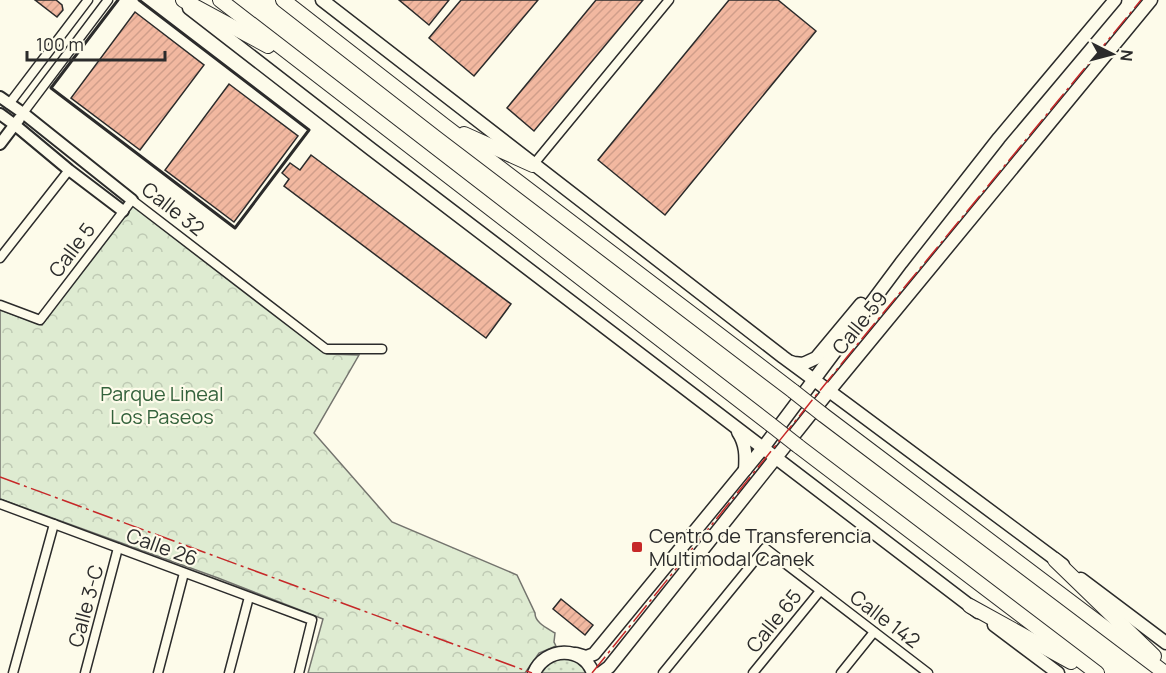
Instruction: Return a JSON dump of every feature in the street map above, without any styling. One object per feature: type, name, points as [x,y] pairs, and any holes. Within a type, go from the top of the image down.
[{"type":"highway","points":[[181,0],[307,67]]},
{"type":"highway","points":[[220,0],[798,446],[1097,673]]},
{"type":"highway","points":[[283,0],[822,414],[1165,673]]},
{"type":"highway","points":[[445,126],[533,165]]},
{"type":"highway","points":[[1055,560],[1166,668]]},
{"type":"highway","points":[[970,606],[1091,673]]},
{"type":"main road","points":[[181,0],[371,149],[1058,673]]},
{"type":"main road","points":[[322,0],[813,380],[1166,643]]},
{"type":"main road","name":"Calle 59","points":[[576,654],[586,657],[594,654],[763,448],[901,262],[999,138],[1115,0]]},
{"type":"main road","name":"Calle 59","points":[[601,673],[609,667],[829,391],[1151,0]]},
{"type":"main road","points":[[783,357],[794,363],[803,364],[816,358],[861,304],[901,262]]},
{"type":"main road","points":[[734,426],[744,444],[745,470]]},
{"type":"main road","points":[[534,673],[548,656],[566,652],[576,654],[584,660],[593,673]]},
{"type":"street","points":[[0,116],[4,100],[88,0]]},
{"type":"street","points":[[0,144],[108,0]]},
{"type":"street","points":[[533,165],[669,0]]},
{"type":"street","name":"Calle 32","points":[[4,100],[326,349],[382,349]]},
{"type":"street","name":"Calle 32","points":[[0,116],[15,125],[123,211]]},
{"type":"street","points":[[0,258],[69,170]]},
{"type":"street","name":"Calle 5","points":[[0,305],[40,320],[132,200]]},
{"type":"street","name":"Calle 26","points":[[0,504],[312,620],[299,673]]},
{"type":"street","points":[[13,673],[54,524]]},
{"type":"street","name":"Calle 3-C","points":[[85,673],[118,548]]},
{"type":"street","name":"Calle 142","points":[[663,673],[765,548],[927,673]]},
{"type":"street","points":[[158,673],[184,573]]},
{"type":"street","name":"Calle 65","points":[[753,673],[820,591]]},
{"type":"street","points":[[229,673],[249,597]]},
{"type":"street","points":[[841,673],[874,632]]},
{"type":"green space","name":"Parque Lineal Los Paseos","points":[[132,200],[245,286],[327,354],[359,355],[314,433],[392,522],[517,575],[537,620],[555,633],[556,646],[539,653],[525,673],[308,673],[323,619],[218,578],[0,499],[0,310],[42,325]]},
{"type":"green space","points":[[567,657],[582,664],[587,673],[540,673],[551,660]]},
{"type":"building","points":[[35,0],[56,0],[62,5],[63,10],[57,17]]},
{"type":"building","points":[[399,0],[449,0],[429,25]]},
{"type":"building","points":[[461,0],[538,0],[474,76],[429,38]]},
{"type":"building","points":[[596,0],[643,0],[534,131],[507,108]]},
{"type":"building","points":[[729,0],[778,0],[816,31],[665,215],[598,160]]},
{"type":"building","points":[[135,12],[204,65],[140,150],[71,98]]},
{"type":"building","points":[[229,84],[298,136],[234,222],[165,170]]},
{"type":"building","points":[[311,155],[511,304],[486,338],[284,186],[289,179],[282,173],[290,163],[300,170]]},
{"type":"building","points":[[561,599],[593,625],[585,635],[553,609]]},
{"type":"wall","points":[[118,0],[51,88],[235,228],[309,130],[139,0]]},
{"type":"power","points":[[592,673],[847,357],[1141,0]]},
{"type":"power","points":[[0,477],[532,673]]},
{"type":"place","name":"Centro de Transferencia Multimodal Canek","points":[[637,547]]}]
